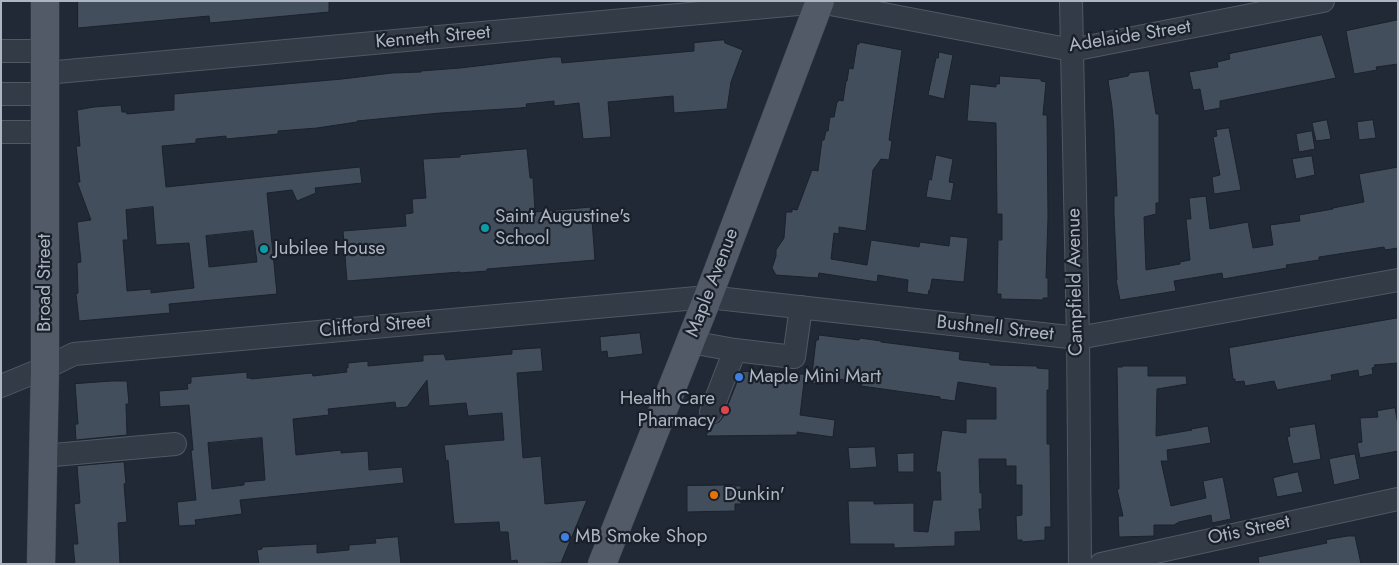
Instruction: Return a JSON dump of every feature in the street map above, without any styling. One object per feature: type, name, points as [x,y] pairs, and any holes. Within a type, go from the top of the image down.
[{"type":"main road","name":"Broad Street","points":[[41,564],[45,368],[45,1]]},
{"type":"main road","name":"Maple Avenue","points":[[602,564],[708,297],[820,2]]},
{"type":"street","name":"Campfield Avenue","points":[[1071,1],[1078,338],[1080,564]]},
{"type":"street","name":"Adelaide Street","points":[[820,2],[1072,50],[1323,1]]},
{"type":"street","name":"Kenneth Street","points":[[46,73],[820,2]]},
{"type":"street","points":[[1,51],[46,73]]},
{"type":"street","points":[[1,94],[46,73]]},
{"type":"street","points":[[1,132],[46,132]]},
{"type":"street","name":"Bushnell Street","points":[[708,297],[1078,338],[1398,280]]},
{"type":"street","name":"Clifford Street","points":[[1,386],[74,354],[708,297]]},
{"type":"street","points":[[690,342],[794,357],[801,307]]},
{"type":"street","points":[[710,412],[735,350]]},
{"type":"street","points":[[43,456],[175,444]]},
{"type":"street","name":"Otis Street","points":[[1101,564],[1398,499]]},
{"type":"building","points":[[78,1],[329,1],[329,12],[210,23],[209,16],[78,28]]},
{"type":"building","points":[[1398,20],[1398,64],[1376,67],[1377,70],[1354,74],[1346,31]]},
{"type":"building","points":[[1322,35],[1336,78],[1220,101],[1220,108],[1204,111],[1200,89],[1193,90],[1189,72],[1218,67],[1217,62],[1230,59],[1229,54]]},
{"type":"building","points":[[724,40],[725,43],[743,50],[731,82],[727,109],[674,113],[673,96],[608,102],[611,137],[583,139],[579,103],[554,106],[554,101],[526,104],[527,107],[520,108],[357,121],[317,128],[278,131],[278,134],[226,139],[226,136],[196,139],[196,143],[162,146],[166,187],[360,167],[362,183],[315,188],[316,193],[297,201],[292,190],[267,193],[277,294],[169,304],[170,313],[79,321],[76,294],[78,293],[77,263],[81,262],[77,222],[91,220],[77,182],[80,182],[76,146],[80,146],[77,110],[121,105],[122,112],[127,114],[174,110],[174,94],[392,73],[421,72],[553,57],[561,57],[562,63],[694,51],[694,43]],"holes":[[[153,207],[156,245],[189,243],[194,288],[151,293],[151,289],[127,291],[123,240],[128,240],[126,210]],[[253,231],[257,262],[209,267],[206,236]]]},
{"type":"building","points":[[859,42],[902,50],[889,140],[892,141],[889,160],[881,159],[873,170],[866,231],[839,227],[839,234],[834,233],[831,259],[867,265],[871,240],[919,247],[920,242],[949,246],[950,236],[968,238],[964,282],[932,279],[928,295],[907,292],[908,280],[878,275],[877,282],[819,273],[818,278],[776,275],[772,268],[776,250],[784,238],[786,212],[792,212],[792,209],[797,210],[812,170],[818,171],[822,140],[824,140],[826,131],[828,131],[830,117],[834,117],[838,100],[843,101],[849,68],[853,69],[857,44]]},
{"type":"building","points":[[939,52],[953,55],[944,99],[928,95]]},
{"type":"building","points":[[1149,71],[1156,114],[1159,114],[1159,203],[1156,203],[1156,214],[1144,217],[1146,270],[1180,264],[1180,262],[1190,260],[1186,219],[1191,219],[1189,198],[1206,196],[1210,229],[1248,222],[1253,248],[1273,245],[1270,225],[1300,221],[1299,215],[1364,202],[1359,174],[1398,167],[1398,248],[1385,250],[1384,247],[1319,257],[1319,260],[1286,265],[1287,268],[1223,279],[1222,273],[1174,281],[1176,291],[1120,300],[1116,280],[1114,196],[1117,196],[1114,130],[1108,80],[1128,76],[1130,73]]},
{"type":"building","points":[[1000,76],[1041,79],[1041,81],[1046,82],[1043,115],[1047,115],[1048,217],[1046,278],[1048,278],[1048,298],[1043,298],[1043,300],[1001,299],[1001,294],[997,294],[998,240],[1002,240],[1002,214],[997,214],[996,123],[967,121],[970,84],[996,87],[996,84],[999,84]]},
{"type":"building","points":[[1327,120],[1331,139],[1316,141],[1312,123]]},
{"type":"building","points":[[1373,120],[1376,138],[1359,140],[1357,122]]},
{"type":"building","points":[[1229,128],[1241,190],[1214,194],[1212,177],[1220,175],[1213,137],[1217,136],[1216,130]]},
{"type":"building","points":[[1312,131],[1315,149],[1299,152],[1296,134]]},
{"type":"building","name":"Saint Augustine's School","points":[[527,149],[530,178],[533,178],[535,212],[591,207],[595,260],[487,269],[487,271],[347,281],[343,231],[406,226],[405,214],[413,213],[412,199],[426,198],[423,159],[460,157],[460,155]]},
{"type":"building","points":[[936,155],[953,159],[949,182],[954,183],[951,201],[926,197]]},
{"type":"building","points":[[1312,156],[1315,175],[1296,179],[1292,159]]},
{"type":"building","points":[[1398,318],[1398,363],[1374,365],[1375,367],[1372,368],[1373,374],[1359,377],[1358,370],[1331,375],[1332,380],[1277,390],[1274,381],[1245,386],[1244,381],[1235,382],[1235,379],[1233,379],[1229,348]]},
{"type":"building","points":[[640,333],[643,354],[608,358],[607,351],[601,352],[600,337]]},
{"type":"building","points":[[819,335],[859,340],[860,338],[960,352],[959,359],[961,360],[990,363],[990,365],[1037,366],[1037,368],[1049,369],[1047,444],[1050,444],[1051,527],[1045,527],[1045,540],[1022,542],[1022,540],[1017,540],[1016,516],[1022,515],[1022,485],[1016,485],[1016,466],[1006,466],[1006,459],[979,459],[980,493],[982,493],[982,509],[979,509],[981,531],[955,532],[955,546],[894,548],[894,544],[850,544],[848,501],[874,501],[874,504],[914,503],[914,531],[928,532],[933,500],[941,500],[940,472],[936,472],[942,430],[966,433],[966,419],[996,419],[996,388],[958,382],[955,401],[940,399],[940,397],[861,386],[862,383],[833,378],[833,380],[827,379],[826,385],[811,383],[816,340],[818,340]]},
{"type":"building","points":[[541,348],[543,371],[517,373],[523,458],[541,456],[545,504],[587,500],[561,563],[518,564],[517,560],[511,561],[508,532],[500,532],[499,522],[454,524],[448,460],[446,461],[444,445],[504,440],[502,413],[468,416],[466,403],[429,406],[427,380],[407,407],[396,408],[395,402],[328,409],[329,415],[293,419],[296,455],[341,450],[341,453],[368,451],[369,470],[402,467],[404,483],[240,500],[242,514],[195,520],[196,525],[179,526],[177,502],[196,500],[189,405],[160,407],[159,391],[188,389],[187,384],[191,383],[191,377],[247,372],[247,378],[251,379],[312,373],[313,376],[347,372],[348,363],[368,361],[368,366],[423,361],[423,355],[444,354],[446,360],[512,354],[512,350]],"holes":[[[262,438],[265,480],[244,482],[244,485],[212,489],[208,443]]]},
{"type":"building","points":[[1148,366],[1148,376],[1186,376],[1187,384],[1157,389],[1156,436],[1208,426],[1211,443],[1167,450],[1168,461],[1161,461],[1171,506],[1206,498],[1203,481],[1223,477],[1231,519],[1212,523],[1211,515],[1179,522],[1174,525],[1154,525],[1154,536],[1119,537],[1118,516],[1123,516],[1117,489],[1119,489],[1117,367]]},
{"type":"building","points":[[763,371],[763,375],[805,374],[800,415],[835,420],[833,437],[797,432],[797,435],[706,436],[711,425],[719,422],[723,417],[741,372]]},
{"type":"building","points":[[127,381],[129,404],[126,404],[127,435],[76,440],[75,424],[78,424],[75,384]]},
{"type":"building","points":[[1395,408],[1398,425],[1398,451],[1360,458],[1357,443],[1362,442],[1360,418],[1378,417],[1377,411]]},
{"type":"building","points":[[1315,424],[1321,459],[1293,464],[1287,437],[1290,436],[1289,428]]},
{"type":"building","points":[[875,447],[877,467],[850,469],[848,448]]},
{"type":"building","points":[[914,453],[914,472],[898,472],[897,454]]},
{"type":"building","points":[[1355,454],[1360,479],[1334,485],[1329,459]]},
{"type":"building","points":[[124,462],[127,522],[118,523],[120,564],[75,564],[73,544],[78,544],[74,504],[80,503],[77,466]]},
{"type":"building","points":[[1298,472],[1303,492],[1277,497],[1273,478]]},
{"type":"building","name":"Dunkin'","points":[[687,486],[741,486],[741,504],[735,504],[735,511],[687,512]]},
{"type":"building","points":[[1355,536],[1361,564],[1259,564],[1258,557],[1327,543],[1326,540]]},
{"type":"building","points":[[398,537],[401,564],[259,564],[257,550],[262,549],[262,547],[317,544],[317,553],[349,550],[349,545],[376,543],[375,539]]},
{"type":"place","name":"Saint Augustine's School","points":[[485,228]]},
{"type":"place","name":"Jubilee House","points":[[264,249]]},
{"type":"place","name":"Maple Mini Mart","points":[[739,377]]},
{"type":"place","name":"Health Care Pharmacy","points":[[725,410]]},
{"type":"place","name":"Dunkin'","points":[[714,495]]},
{"type":"place","name":"MB Smoke Shop","points":[[565,537]]}]
